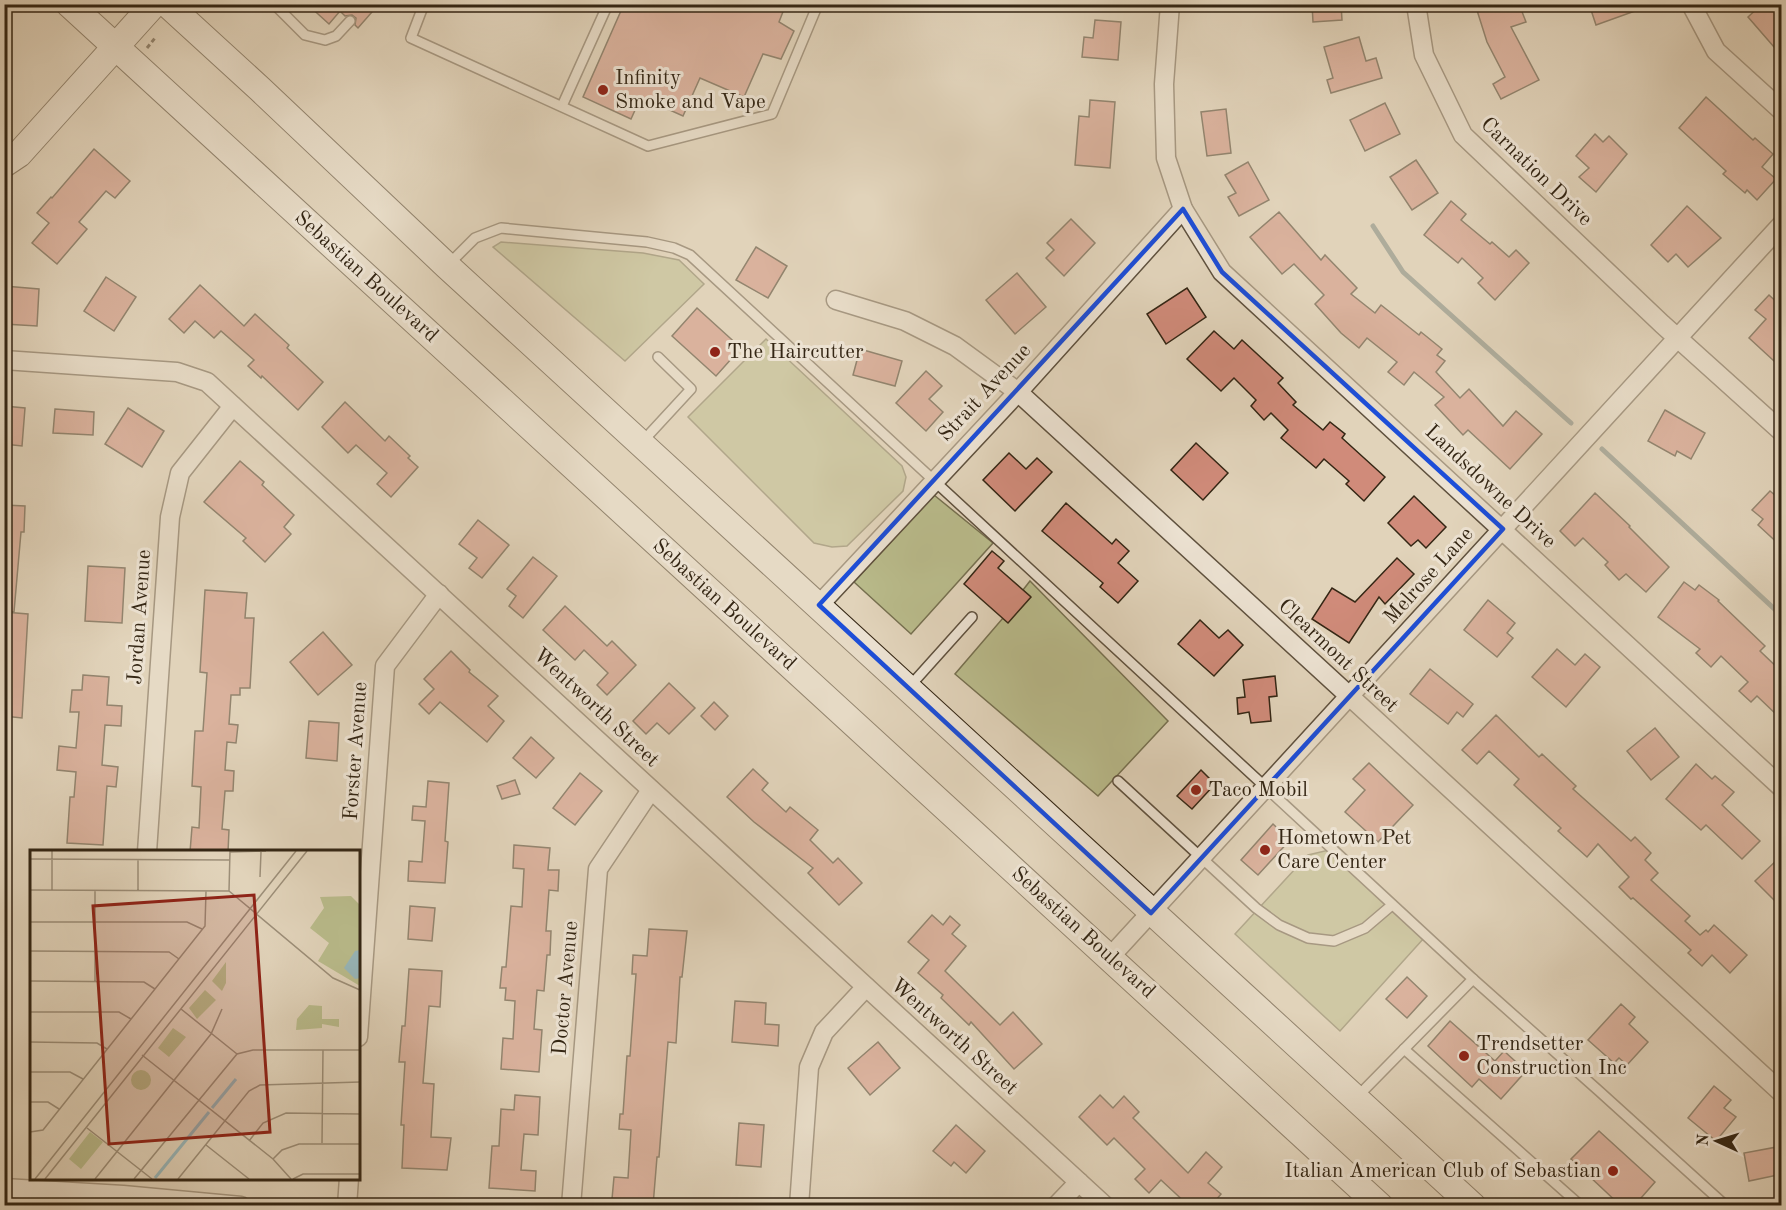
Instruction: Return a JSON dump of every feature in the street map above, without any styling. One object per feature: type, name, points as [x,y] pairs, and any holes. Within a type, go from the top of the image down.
[{"type":"main road","name":"Sebastian Boulevard","points":[[69,4],[1380,1206]]},
{"type":"main road","points":[[4,164],[19,154],[154,4]]},
{"type":"main road","points":[[167,4],[447,266],[1473,1206]]},
{"type":"street","name":"Landsdowne Drive","points":[[1170,4],[1164,84],[1166,158],[1183,209],[1222,272],[1782,788]]},
{"type":"street","name":"Carnation Drive","points":[[1416,4],[1424,55],[1463,135],[1678,338],[1782,432]]},
{"type":"street","points":[[1691,4],[1716,51],[1782,111]]},
{"type":"street","name":"Strait Avenue","points":[[819,605],[1018,392],[1183,209]]},
{"type":"street","name":"Melrose Lane","points":[[1110,957],[1782,224]]},
{"type":"street","name":"Clearmont Street","points":[[836,300],[905,321],[955,346],[1018,392],[1782,1093]]},
{"type":"street","name":"Wentworth Street","points":[[4,360],[177,372],[207,382],[1105,1206]]},
{"type":"street","name":"Jordan Avenue","points":[[147,850],[170,517],[180,473],[233,406]]},
{"type":"street","name":"Forster Avenue","points":[[360,1010],[385,666],[439,594]]},
{"type":"street","name":"Doctor Avenue","points":[[571,1206],[598,869],[651,790]]},
{"type":"street","points":[[799,1206],[809,1067],[824,1032],[866,987]]},
{"type":"street","points":[[347,1206],[349,1180]]},
{"type":"street","points":[[1056,1206],[1079,1182]]},
{"type":"street","points":[[4,1188],[123,1193],[241,1206]]},
{"type":"lane","points":[[274,4],[304,35],[325,40],[336,36],[350,21]]},
{"type":"lane","points":[[424,4],[411,38],[648,146],[772,114],[818,4]]},
{"type":"lane","points":[[562,106],[608,4]]},
{"type":"lane","points":[[447,266],[475,238],[501,228],[647,242],[674,248],[690,255],[1473,979],[1726,1206]]},
{"type":"lane","points":[[641,443],[691,389],[658,357]]},
{"type":"lane","points":[[908,688],[972,617]]},
{"type":"lane","points":[[1118,781],[1256,908],[1279,925],[1308,938],[1334,941],[1365,928],[1392,904]]},
{"type":"lane","points":[[1356,1098],[1473,979]]},
{"type":"lane","points":[[1404,1049],[1581,1206]]},
{"type":"path","points":[[146,49],[155,38]]},
{"type":"highlighted area","points":[[1183,209],[1222,272],[1503,529],[1151,913],[819,605]]},
{"type":"green space","points":[[501,242],[643,253],[679,260],[704,284],[625,361],[493,247]]},
{"type":"green space","points":[[766,339],[902,466],[906,477],[903,491],[847,546],[832,547],[814,543],[688,417]]},
{"type":"green space","points":[[934,495],[993,543],[911,634],[854,582]]},
{"type":"green space","points":[[1030,581],[1168,721],[1098,796],[955,674],[1003,618],[1030,596],[1023,590]]},
{"type":"green space","points":[[1329,850],[1424,938],[1340,1031],[1235,934],[1308,855]]},
{"type":"building","points":[[307,4],[379,4],[358,28],[355,25],[356,18],[352,15],[345,16],[340,11],[329,24]]},
{"type":"building","points":[[624,4],[786,4],[779,22],[794,31],[781,59],[763,54],[744,97],[700,78],[683,116],[641,97],[631,119],[583,97]]},
{"type":"building","points":[[1312,4],[1341,4],[1342,20],[1313,22]]},
{"type":"building","points":[[1475,4],[1519,4],[1526,22],[1511,27],[1539,80],[1501,99],[1493,84],[1505,77],[1487,42]]},
{"type":"building","points":[[1589,4],[1649,4],[1649,6],[1596,25]]},
{"type":"building","points":[[1762,4],[1773,4],[1782,15],[1782,41],[1774,47],[1748,17]]},
{"type":"building","points":[[1095,20],[1121,22],[1118,60],[1082,57],[1084,37],[1093,38]]},
{"type":"building","points":[[1359,37],[1366,61],[1376,58],[1382,78],[1331,93],[1327,80],[1333,78],[1324,47]]},
{"type":"building","points":[[1706,97],[1753,140],[1755,138],[1773,154],[1762,167],[1776,179],[1757,200],[1747,190],[1745,193],[1723,174],[1726,171],[1679,128]]},
{"type":"building","points":[[1090,100],[1115,102],[1110,168],[1075,165],[1079,116],[1089,117]]},
{"type":"building","points":[[1385,103],[1400,134],[1365,151],[1350,120]]},
{"type":"building","points":[[1226,109],[1231,153],[1207,156],[1201,112]]},
{"type":"building","points":[[1595,134],[1603,142],[1609,136],[1627,154],[1596,192],[1579,177],[1589,168],[1576,156]]},
{"type":"building","points":[[94,149],[130,181],[115,198],[106,191],[79,222],[87,229],[57,264],[32,243],[49,223],[37,213]]},
{"type":"building","points":[[1416,160],[1438,193],[1412,210],[1390,177]]},
{"type":"building","points":[[1248,162],[1269,200],[1239,216],[1228,197],[1236,193],[1225,175]]},
{"type":"building","points":[[1451,201],[1466,214],[1461,220],[1490,244],[1492,242],[1509,257],[1516,250],[1529,263],[1495,300],[1478,283],[1483,278],[1462,258],[1458,263],[1424,235]]},
{"type":"building","points":[[1687,206],[1721,238],[1688,267],[1676,254],[1668,262],[1651,245]]},
{"type":"building","points":[[1279,212],[1321,260],[1325,255],[1357,288],[1351,294],[1375,313],[1381,305],[1419,335],[1421,332],[1442,349],[1437,355],[1445,361],[1436,372],[1460,398],[1469,389],[1503,426],[1516,411],[1542,434],[1510,469],[1468,430],[1463,435],[1435,405],[1444,397],[1414,372],[1404,385],[1388,372],[1397,362],[1367,338],[1359,348],[1341,333],[1315,304],[1324,295],[1294,264],[1282,274],[1250,237]]},
{"type":"building","points":[[1071,219],[1095,243],[1064,276],[1046,258],[1054,250],[1047,243]]},
{"type":"building","points":[[756,247],[787,266],[768,298],[736,280]]},
{"type":"building","points":[[1017,273],[1046,307],[1015,334],[986,300]]},
{"type":"building","points":[[106,277],[136,297],[114,331],[84,311]]},
{"type":"building","points":[[200,285],[244,326],[255,314],[289,345],[287,348],[323,382],[298,410],[248,366],[254,360],[221,331],[214,338],[195,321],[184,333],[169,319]]},
{"type":"building","points":[[4,286],[39,289],[37,326],[4,324]]},
{"type":"building","points":[[1187,288],[1206,317],[1166,344],[1147,314]]},
{"type":"building","points":[[1769,295],[1782,307],[1782,352],[1774,361],[1749,338],[1766,319],[1755,310]]},
{"type":"building","points":[[697,308],[741,348],[716,376],[672,336]]},
{"type":"building","points":[[1214,331],[1234,349],[1242,340],[1283,378],[1278,383],[1296,402],[1293,405],[1323,430],[1330,422],[1345,434],[1342,438],[1385,477],[1364,501],[1346,484],[1349,481],[1324,459],[1316,468],[1281,438],[1288,430],[1271,413],[1264,420],[1251,406],[1256,400],[1234,378],[1221,391],[1187,359]]},
{"type":"building","points":[[860,349],[902,361],[895,386],[853,375]]},
{"type":"building","points":[[926,371],[942,386],[929,399],[943,412],[926,431],[896,403]]},
{"type":"building","points":[[345,402],[385,441],[389,436],[418,467],[391,497],[377,484],[387,473],[356,445],[348,453],[322,427]]},
{"type":"building","points":[[4,406],[25,408],[22,446],[4,444]]},
{"type":"building","points":[[128,408],[164,431],[142,467],[105,444]]},
{"type":"building","points":[[55,409],[94,412],[93,435],[53,433]]},
{"type":"building","points":[[1665,410],[1705,433],[1691,459],[1677,451],[1675,456],[1648,441]]},
{"type":"building","points":[[1196,443],[1228,473],[1203,500],[1171,470]]},
{"type":"building","points":[[1009,453],[1026,469],[1037,458],[1052,472],[1015,511],[983,480]]},
{"type":"building","points":[[240,461],[264,482],[262,485],[294,515],[284,527],[291,534],[265,562],[243,541],[246,538],[204,502]]},
{"type":"building","points":[[1770,491],[1782,501],[1782,547],[1758,525],[1763,519],[1752,510]]},
{"type":"building","points":[[1595,493],[1669,567],[1646,592],[1626,574],[1619,580],[1605,565],[1608,562],[1583,538],[1575,546],[1560,531]]},
{"type":"building","points":[[1414,496],[1446,527],[1426,548],[1418,540],[1411,546],[1388,523]]},
{"type":"building","points":[[1066,503],[1112,544],[1116,539],[1129,551],[1118,563],[1138,581],[1118,603],[1100,587],[1103,583],[1042,531]]},
{"type":"building","points":[[4,505],[25,506],[14,612],[4,611]]},
{"type":"building","points":[[478,520],[509,545],[482,578],[469,568],[477,558],[459,544]]},
{"type":"building","points":[[992,551],[1004,561],[998,568],[1031,597],[1008,623],[964,584]]},
{"type":"building","points":[[533,557],[557,576],[523,618],[509,606],[516,596],[507,589]]},
{"type":"building","points":[[1397,558],[1414,574],[1385,604],[1379,597],[1349,643],[1312,619],[1332,588],[1355,602]]},
{"type":"building","points":[[88,566],[125,568],[122,623],[85,621]]},
{"type":"building","points":[[1684,582],[1695,590],[1699,585],[1719,600],[1765,646],[1760,651],[1782,672],[1782,720],[1757,696],[1751,702],[1739,691],[1748,682],[1721,656],[1711,667],[1696,653],[1700,649],[1658,617]]},
{"type":"building","points":[[205,590],[247,593],[245,618],[254,618],[250,688],[240,688],[240,695],[231,695],[229,724],[238,725],[236,743],[227,742],[225,770],[234,771],[233,791],[225,791],[222,829],[229,830],[228,850],[190,850],[192,827],[199,828],[201,787],[192,786],[195,731],[203,731],[207,673],[200,672]]},
{"type":"building","points":[[1488,600],[1515,623],[1507,633],[1513,638],[1497,657],[1464,630]]},
{"type":"building","points":[[565,606],[607,646],[612,641],[636,665],[607,695],[597,685],[608,673],[584,650],[575,660],[543,630]]},
{"type":"building","points":[[4,612],[28,614],[22,718],[4,716]]},
{"type":"building","points":[[1200,620],[1219,638],[1228,630],[1243,645],[1214,676],[1178,644]]},
{"type":"building","points":[[323,632],[352,665],[318,695],[290,662]]},
{"type":"building","points":[[1557,649],[1575,665],[1585,654],[1600,667],[1566,707],[1532,677]]},
{"type":"building","points":[[451,651],[470,670],[469,672],[498,696],[488,706],[504,721],[487,742],[440,702],[429,714],[419,704],[434,689],[424,679]]},
{"type":"building","points":[[1430,669],[1473,704],[1463,717],[1457,712],[1448,724],[1410,694]]},
{"type":"building","points":[[83,675],[109,677],[107,705],[122,706],[121,726],[105,725],[102,765],[118,767],[116,787],[107,786],[103,845],[67,843],[70,797],[74,797],[76,772],[57,770],[59,746],[76,748],[79,712],[70,712],[72,690],[82,690]]},
{"type":"building","points":[[1275,676],[1277,696],[1269,697],[1271,721],[1251,723],[1249,712],[1238,714],[1237,698],[1245,697],[1243,680]]},
{"type":"building","points":[[669,683],[695,708],[669,734],[657,723],[646,734],[633,721]]},
{"type":"building","points":[[714,702],[728,716],[715,730],[701,716]]},
{"type":"building","points":[[1496,715],[1539,757],[1542,754],[1576,786],[1573,789],[1631,841],[1635,837],[1651,853],[1645,860],[1658,873],[1651,880],[1690,916],[1685,921],[1700,935],[1706,930],[1708,932],[1714,925],[1747,955],[1730,973],[1712,955],[1702,966],[1688,953],[1691,950],[1619,887],[1629,877],[1598,844],[1587,857],[1558,831],[1561,828],[1514,785],[1519,779],[1489,751],[1477,764],[1462,750]]},
{"type":"building","points":[[309,721],[339,723],[337,761],[306,758]]},
{"type":"building","points":[[1655,728],[1679,757],[1651,780],[1627,751]]},
{"type":"building","points":[[531,737],[554,758],[536,778],[513,758]]},
{"type":"building","points":[[1369,763],[1413,805],[1378,842],[1345,812],[1365,790],[1353,779]]},
{"type":"building","points":[[1696,764],[1712,779],[1715,776],[1734,792],[1722,805],[1760,841],[1742,859],[1706,825],[1701,830],[1666,799]]},
{"type":"building","points":[[753,769],[768,783],[762,790],[786,812],[790,807],[818,830],[810,840],[833,863],[838,858],[862,883],[839,905],[808,873],[813,868],[754,822],[727,797]]},
{"type":"building","name":"Taco Mobil","points":[[1201,770],[1215,784],[1192,809],[1177,796]]},
{"type":"building","points":[[580,773],[602,791],[575,825],[553,808]]},
{"type":"building","points":[[515,780],[520,794],[502,799],[497,786]]},
{"type":"building","points":[[428,781],[449,783],[445,883],[408,881],[409,861],[422,862],[425,821],[412,820],[413,806],[426,807]]},
{"type":"building","name":"Hometown Pet Care Center","points":[[1273,824],[1290,840],[1258,875],[1241,860]]},
{"type":"building","points":[[514,845],[550,848],[548,870],[559,870],[558,891],[549,890],[546,931],[551,931],[550,955],[547,955],[544,991],[537,990],[534,1029],[542,1030],[539,1072],[501,1069],[503,1038],[513,1039],[515,1001],[505,1000],[506,988],[500,988],[502,967],[506,967],[511,906],[522,907],[524,869],[513,868]]},
{"type":"building","points":[[1782,855],[1782,908],[1755,881]]},
{"type":"building","points":[[410,906],[435,908],[432,941],[408,939]]},
{"type":"building","points":[[932,915],[943,925],[950,916],[960,925],[952,934],[966,946],[945,971],[1000,1025],[1013,1012],[1042,1044],[1014,1069],[971,1022],[969,1025],[941,998],[943,995],[918,973],[929,960],[908,942]]},
{"type":"building","points":[[649,929],[687,931],[682,977],[680,977],[676,1043],[668,1042],[653,1206],[623,1206],[624,1200],[612,1199],[614,1177],[628,1178],[631,1130],[619,1129],[620,1114],[623,1114],[627,1056],[630,1056],[636,974],[632,974],[633,955],[647,956]]},
{"type":"building","points":[[409,969],[442,971],[440,1007],[429,1006],[423,1083],[434,1084],[431,1137],[451,1138],[447,1170],[402,1168],[404,1125],[401,1125],[405,1062],[399,1062],[402,1026],[405,1026]]},
{"type":"building","points":[[1407,977],[1427,996],[1407,1018],[1386,999]]},
{"type":"building","points":[[735,1001],[766,1003],[765,1024],[779,1025],[778,1046],[732,1042]]},
{"type":"building","points":[[1621,1004],[1635,1017],[1629,1024],[1648,1042],[1627,1065],[1619,1058],[1614,1063],[1588,1040]]},
{"type":"building","name":"Trendsetter Construction Inc","points":[[1450,1021],[1495,1061],[1504,1051],[1526,1071],[1501,1099],[1479,1079],[1472,1087],[1428,1046]]},
{"type":"building","points":[[878,1042],[900,1068],[870,1095],[848,1068]]},
{"type":"building","points":[[1714,1086],[1731,1100],[1724,1108],[1736,1117],[1716,1141],[1688,1118]]},
{"type":"building","points":[[515,1095],[540,1097],[538,1135],[524,1134],[521,1170],[536,1171],[535,1191],[489,1188],[492,1146],[499,1146],[501,1109],[514,1110]]},
{"type":"building","points":[[1100,1095],[1113,1108],[1124,1096],[1139,1112],[1133,1118],[1188,1173],[1206,1152],[1222,1167],[1208,1183],[1221,1194],[1211,1206],[1189,1206],[1161,1180],[1149,1193],[1135,1179],[1145,1169],[1114,1138],[1107,1145],[1079,1117]]},
{"type":"building","points":[[739,1123],[764,1125],[761,1167],[736,1165]]},
{"type":"building","points":[[956,1125],[985,1151],[966,1173],[954,1162],[951,1166],[933,1151]]},
{"type":"building","name":"Italian American Club of Sebastian","points":[[1599,1131],[1655,1182],[1634,1206],[1621,1206],[1571,1159]]},
{"type":"building","points":[[1782,1146],[1782,1174],[1749,1181],[1744,1153]]},
{"type":"waterway","points":[[1373,226],[1403,272],[1571,423]]},
{"type":"waterway","points":[[1602,449],[1782,616]]},
{"type":"place","name":"Infinity Smoke and Vape","points":[[603,90]]},
{"type":"place","name":"The Haircutter","points":[[715,352]]},
{"type":"place","name":"Taco Mobil","points":[[1196,790]]},
{"type":"place","name":"Hometown Pet Care Center","points":[[1265,850]]},
{"type":"place","name":"Trendsetter Construction Inc","points":[[1464,1056]]},
{"type":"place","name":"Italian American Club of Sebastian","points":[[1613,1171]]}]
